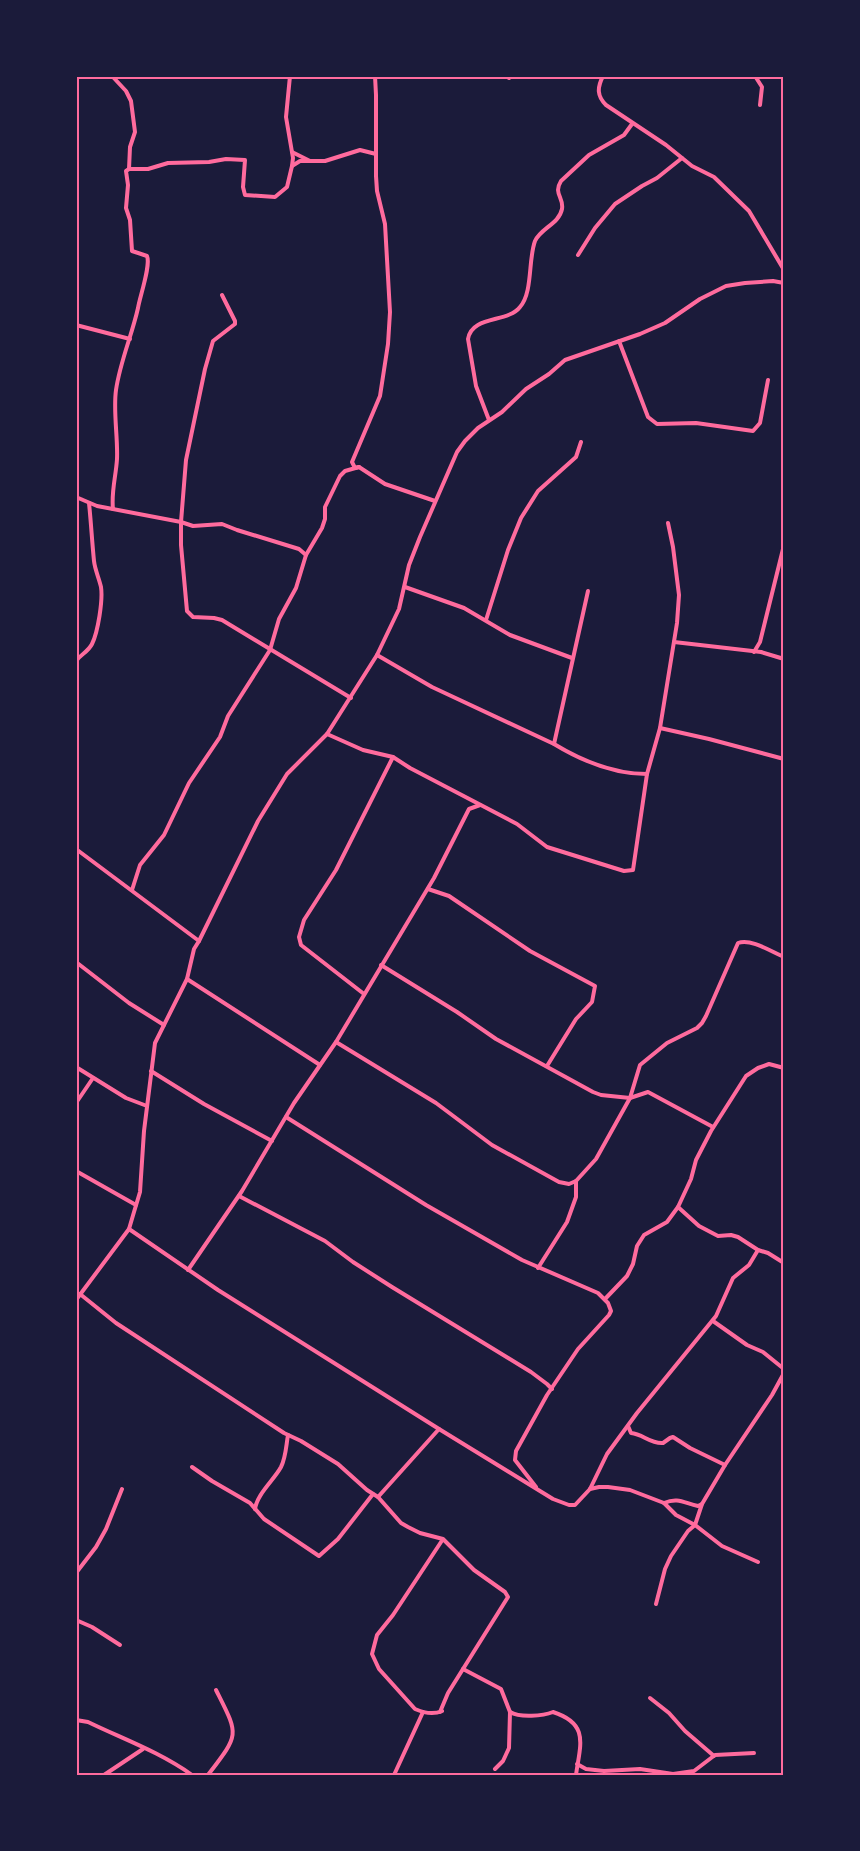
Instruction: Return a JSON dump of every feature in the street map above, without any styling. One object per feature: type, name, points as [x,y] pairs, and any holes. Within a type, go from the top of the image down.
[{"type":"street","points":[[112,76],[126,91],[131,101],[135,132],[130,147],[129,168],[126,171],[128,185],[126,208],[130,220],[132,252],[148,258],[147,271],[116,390],[117,461],[112,509]]},
{"type":"street","points":[[129,168],[148,169],[168,163],[196,163],[226,159],[245,160],[243,187],[245,195],[266,198],[275,197],[286,190],[292,166],[292,152],[286,117],[290,76]]},
{"type":"street","points":[[375,76],[377,191],[385,224],[389,302],[388,344],[380,396],[352,460],[355,468],[359,467],[385,484],[436,501]]},
{"type":"street","points":[[603,76],[598,92],[600,99],[692,166],[714,177],[742,203],[749,211],[784,270]]},
{"type":"street","points":[[755,76],[762,87],[760,105]]},
{"type":"street","points":[[489,420],[476,386],[472,369],[469,334],[476,326],[510,315],[519,310],[526,294],[535,241],[538,235],[559,217],[562,203],[557,190],[558,186],[589,155],[624,135],[632,124]]},
{"type":"street","points":[[292,166],[297,162],[308,160],[325,161],[360,150],[376,154]]},
{"type":"street","points":[[292,152],[308,160]]},
{"type":"street","points":[[578,256],[595,228],[615,204],[657,178],[682,158]]},
{"type":"street","points":[[76,1300],[128,1228],[136,1205],[142,1178],[147,1106],[156,1043],[186,979],[194,949],[258,822],[277,789],[287,774],[327,734],[377,655],[399,609],[409,565],[457,452],[478,428],[502,412],[526,388],[549,374],[564,360],[664,323],[700,299],[726,286],[745,283],[784,283]]},
{"type":"street","points":[[222,295],[235,324],[213,341],[205,369],[186,460],[181,522],[184,586],[188,611],[193,617],[222,620],[351,698]]},
{"type":"street","points":[[76,324],[130,339]]},
{"type":"street","points":[[619,341],[648,417],[657,424],[696,423],[753,431],[760,423],[768,380]]},
{"type":"street","points":[[486,620],[508,550],[521,518],[538,491],[576,456],[581,442]]},
{"type":"street","points":[[132,890],[140,865],[164,835],[190,783],[220,737],[228,716],[270,650],[278,618],[296,588],[306,555],[322,528],[325,519],[325,507],[340,476],[345,471],[359,467]]},
{"type":"street","points":[[76,497],[89,503],[112,509],[193,526],[211,524],[228,526],[300,549],[306,555]]},
{"type":"street","points":[[76,661],[88,651],[92,643],[99,622],[101,598],[101,589],[95,568],[89,503]]},
{"type":"street","points":[[327,734],[363,750],[393,757],[517,824],[547,847],[568,855],[630,872],[633,870],[635,863],[647,774],[660,728],[674,642],[679,595],[668,522]]},
{"type":"street","points":[[754,652],[760,642],[784,545]]},
{"type":"street","points":[[405,587],[464,608],[510,635],[572,658]]},
{"type":"street","points":[[554,744],[588,591]]},
{"type":"street","points":[[674,642],[754,652],[784,659]]},
{"type":"street","points":[[377,655],[432,687],[554,744],[572,755],[607,768],[636,774],[647,774]]},
{"type":"street","points":[[660,728],[784,759]]},
{"type":"street","points":[[364,994],[302,945],[299,937],[304,920],[336,870],[393,757]]},
{"type":"street","points":[[188,1270],[239,1196],[286,1117],[336,1042],[428,889],[459,832],[469,809],[464,796]]},
{"type":"street","points":[[469,809],[480,805]]},
{"type":"street","points":[[76,849],[199,941]]},
{"type":"street","points":[[428,889],[448,896],[530,951],[595,986],[592,1002],[576,1019],[546,1066]]},
{"type":"street","points":[[336,1042],[436,1103],[500,1149],[559,1182],[569,1184],[576,1181],[596,1160],[630,1098],[639,1068],[644,1061],[667,1043],[697,1028],[706,1016],[738,943],[753,944],[784,957]]},
{"type":"street","points":[[76,962],[129,1003],[164,1025]]},
{"type":"street","points":[[381,965],[457,1012],[496,1039],[601,1095],[630,1098],[648,1092],[714,1127]]},
{"type":"street","points":[[186,979],[320,1065]]},
{"type":"street","points":[[605,1299],[626,1276],[633,1264],[637,1246],[644,1235],[667,1222],[678,1207],[696,1160],[739,1086],[751,1072],[769,1064],[784,1068]]},
{"type":"street","points":[[76,1067],[126,1098],[147,1106]]},
{"type":"street","points":[[151,1071],[204,1104],[272,1141]]},
{"type":"street","points":[[76,1102],[93,1078]]},
{"type":"street","points":[[286,1117],[426,1205],[522,1260],[598,1293],[605,1299],[611,1311],[609,1315],[578,1349],[516,1450],[516,1460],[538,1490]]},
{"type":"street","points":[[76,1172],[136,1205]]},
{"type":"street","points":[[538,1268],[567,1222],[576,1197],[576,1181]]},
{"type":"street","points":[[239,1196],[325,1241],[392,1287],[531,1372],[552,1389]]},
{"type":"street","points":[[678,1207],[699,1226],[718,1236],[731,1235],[738,1237],[784,1263]]},
{"type":"street","points":[[128,1228],[188,1270],[439,1429],[553,1499],[569,1505],[575,1505],[590,1489],[607,1454],[637,1413],[721,1310],[733,1278],[750,1264],[758,1250]]},
{"type":"street","points":[[80,1294],[116,1323],[288,1435],[302,1441],[338,1464],[375,1495],[394,1513],[401,1523],[420,1532],[443,1539],[474,1570],[505,1592],[508,1597],[448,1693],[440,1712],[442,1711],[440,1712],[433,1714],[415,1708],[378,1669],[372,1654],[377,1635],[393,1615],[443,1539]]},
{"type":"street","points":[[712,1321],[747,1345],[763,1352],[784,1369]]},
{"type":"street","points":[[656,1604],[665,1568],[671,1556],[688,1531],[695,1525],[702,1504],[725,1465],[772,1396],[784,1373]]},
{"type":"street","points":[[628,1426],[631,1433],[654,1443],[664,1444],[673,1437],[690,1448],[725,1465]]},
{"type":"street","points":[[192,1467],[250,1503],[264,1519],[319,1556],[439,1429]]},
{"type":"street","points":[[255,1509],[255,1505],[281,1467],[285,1457],[288,1435]]},
{"type":"street","points":[[590,1489],[599,1487],[630,1490],[664,1503],[676,1515],[695,1525],[722,1546],[758,1562]]},
{"type":"street","points":[[76,1573],[96,1547],[106,1529],[122,1489]]},
{"type":"street","points":[[664,1503],[682,1500],[698,1506],[702,1504]]},
{"type":"street","points":[[76,1620],[92,1627],[120,1645]]},
{"type":"street","points":[[463,1669],[501,1689],[510,1712],[509,1748],[503,1761],[495,1769]]},
{"type":"street","points":[[208,1775],[234,1737],[232,1721],[216,1690]]},
{"type":"street","points":[[650,1698],[669,1712],[685,1731],[714,1756]]},
{"type":"street","points":[[394,1775],[423,1712]]},
{"type":"street","points":[[510,1712],[519,1716],[547,1715],[553,1712],[569,1718],[578,1727],[580,1735],[580,1756],[576,1775]]},
{"type":"street","points":[[76,1720],[88,1722],[168,1760],[192,1775]]},
{"type":"street","points":[[104,1775],[143,1749]]},
{"type":"street","points":[[577,1764],[586,1769],[604,1771],[640,1769],[673,1774],[694,1771],[714,1756],[720,1754],[754,1753]]}]
